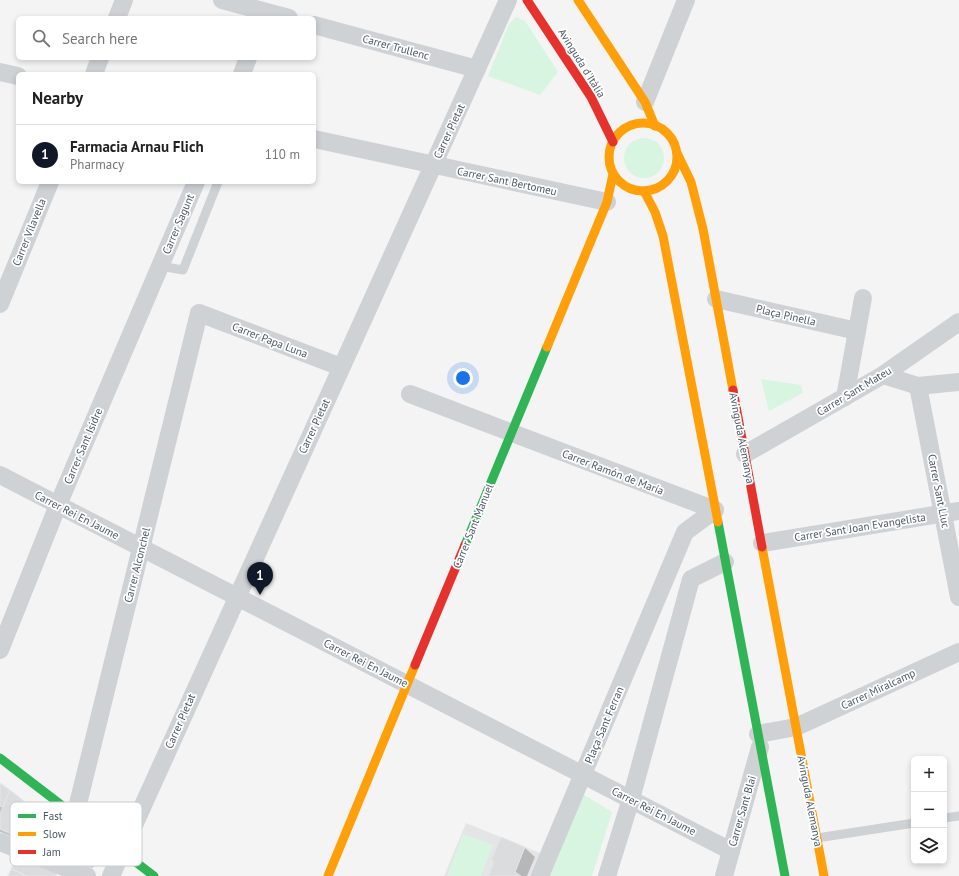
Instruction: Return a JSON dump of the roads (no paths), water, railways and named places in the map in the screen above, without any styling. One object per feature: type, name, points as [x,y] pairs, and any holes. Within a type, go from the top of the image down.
[{"type":"main road","name":"Avinguda d'Itàlia","points":[[527,0],[591,97],[613,142]]},
{"type":"main road","points":[[578,0],[645,102],[656,126]]},
{"type":"main road","points":[[646,123],[656,126],[670,137],[677,153],[676,164],[672,175],[665,183],[655,189],[644,191],[626,187],[613,174],[609,158],[613,142],[619,134],[636,124],[646,123]]},
{"type":"main road","name":"Avinguda Alemanya","points":[[677,153],[691,182],[716,299],[824,876]]},
{"type":"main road","name":"Carrer Sant Manuel","points":[[328,876],[607,202],[613,174]]},
{"type":"main road","points":[[644,191],[655,212],[663,236],[785,876]]},
{"type":"main road","points":[[0,758],[57,802]]},
{"type":"main road","points":[[140,866],[154,876]]},
{"type":"street","points":[[118,16],[124,0]]},
{"type":"street","points":[[222,0],[268,10],[283,16]]},
{"type":"street","name":"Carrer Pietat","points":[[142,805],[508,0]]},
{"type":"street","points":[[645,102],[686,0]]},
{"type":"street","name":"Carrer Trullenc","points":[[316,26],[477,69]]},
{"type":"street","points":[[95,72],[99,60]]},
{"type":"street","points":[[243,72],[247,60]]},
{"type":"street","points":[[0,72],[16,76]]},
{"type":"street","name":"Carrer Sant Bertomeu","points":[[316,139],[607,202]]},
{"type":"street","name":"Carrer Vilavella","points":[[0,304],[49,184]]},
{"type":"street","name":"Carrer Sagunt","points":[[160,266],[195,184]]},
{"type":"street","name":"Carrer Sant Isidre","points":[[0,650],[58,505],[160,266]]},
{"type":"street","points":[[845,397],[863,298]]},
{"type":"street","name":"Plaça Pinella","points":[[716,299],[857,331]]},
{"type":"street","name":"Carrer Papa Luna","points":[[199,313],[341,367]]},
{"type":"street","name":"Carrer Alconchel","points":[[78,802],[199,313]]},
{"type":"street","name":"Carrer Sant Mateu","points":[[745,454],[883,375],[959,322]]},
{"type":"street","points":[[883,375],[918,386],[959,382]]},
{"type":"street","name":"Carrer Sant Lluc","points":[[918,386],[951,513],[959,597]]},
{"type":"street","points":[[410,394],[511,433]]},
{"type":"street","name":"Carrer Ramón de María","points":[[511,433],[715,510]]},
{"type":"street","name":"Carrer Rei En Jaume","points":[[0,475],[731,851]]},
{"type":"street","name":"Plaça Sant Ferran","points":[[540,876],[684,532],[715,510]]},
{"type":"street","name":"Carrer Sant Joan Evangelista","points":[[762,543],[951,513]]},
{"type":"street","points":[[667,574],[691,579],[725,562]]},
{"type":"street","points":[[608,876],[631,799],[691,579]]},
{"type":"street","name":"Carrer Miralcamp","points":[[796,727],[959,652]]},
{"type":"street","points":[[759,740],[796,727]]},
{"type":"street","name":"Carrer Sant Blai","points":[[724,876],[759,740]]},
{"type":"street","points":[[57,866],[87,876]]},
{"type":"street","name":"Carrer Pietat","points":[[111,876],[115,866]]},
{"type":"lane","points":[[160,266],[183,270],[217,184]]},
{"type":"lane","points":[[947,818],[959,816]]},
{"type":"lane","points":[[818,838],[911,823]]},
{"type":"place","name":"Farmacia Arnau Flich","points":[[260,595]]}]
